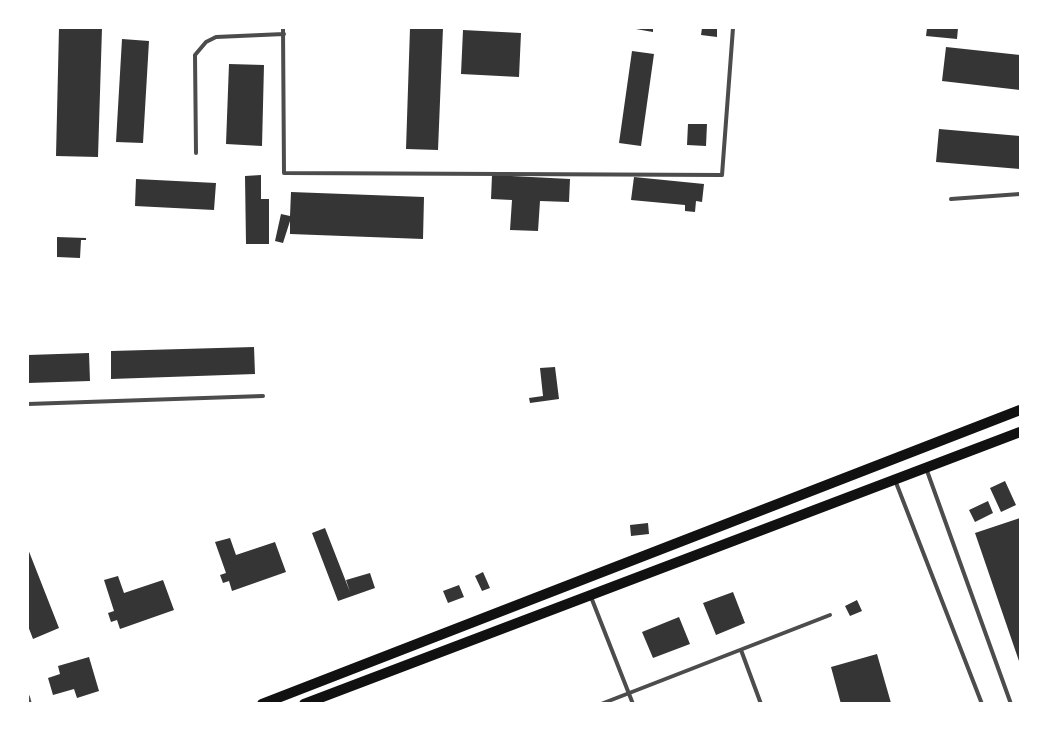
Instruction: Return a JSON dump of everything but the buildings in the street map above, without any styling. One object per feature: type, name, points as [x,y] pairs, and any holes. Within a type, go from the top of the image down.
[{"type":"main road","points":[[262,704],[1020,410]]},
{"type":"main road","points":[[304,704],[1020,432]]},
{"type":"lane","points":[[284,28],[284,173],[722,175],[733,28]]},
{"type":"lane","points":[[196,153],[195,55],[206,42],[216,37],[284,34]]},
{"type":"lane","points":[[952,199],[1020,194]]},
{"type":"lane","points":[[28,404],[263,396]]},
{"type":"lane","points":[[926,468],[1011,704]]},
{"type":"lane","points":[[895,480],[982,704]]},
{"type":"lane","points":[[590,595],[633,704]]},
{"type":"lane","points":[[602,704],[830,615]]},
{"type":"lane","points":[[740,650],[761,704]]},
{"type":"lane","points":[[28,697],[30,704]]}]
